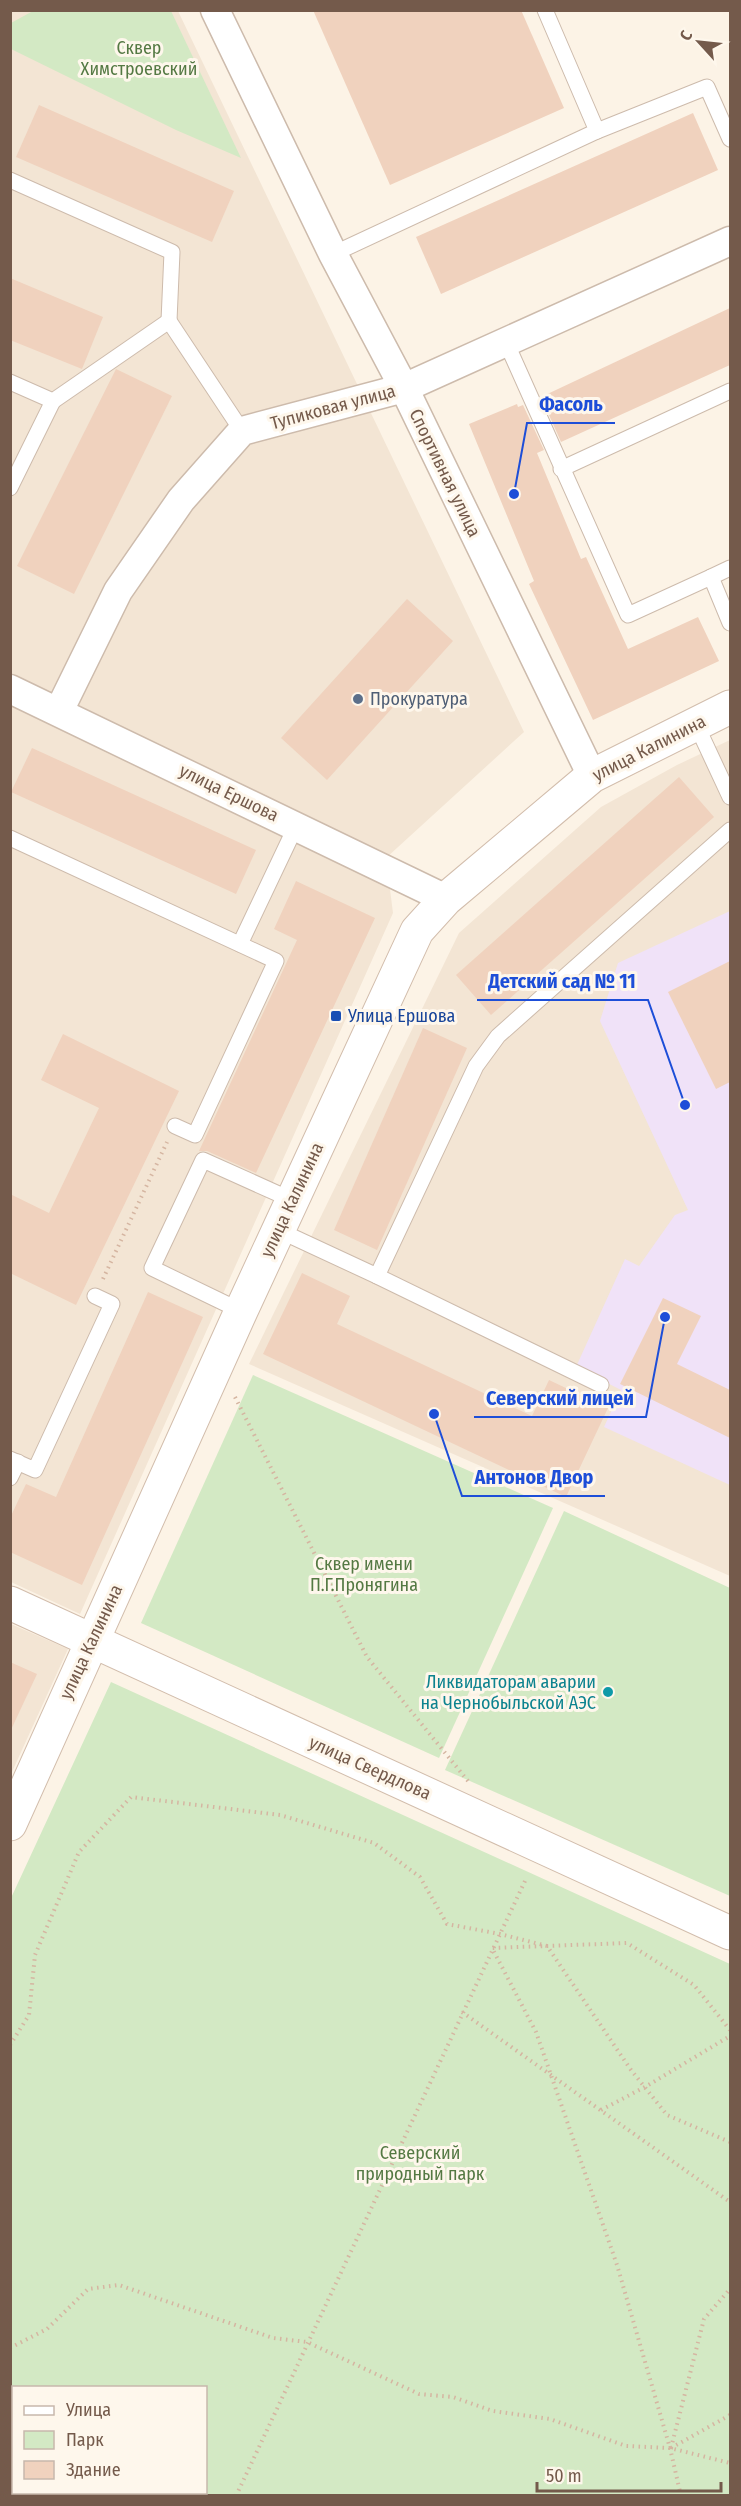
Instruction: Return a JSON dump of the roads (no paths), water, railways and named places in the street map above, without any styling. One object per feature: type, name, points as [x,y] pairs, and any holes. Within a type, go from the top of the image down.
[{"type":"main road","name":"улица Калинина","points":[[10,1824],[241,1311],[417,931],[446,899],[592,776],[730,707]]},
{"type":"main road","name":"улица Свердлова","points":[[10,1603],[730,1933]]},
{"type":"street","name":"Спортивная улица","points":[[216,10],[333,254],[404,388],[592,776]]},
{"type":"street","name":"Тупиковая улица","points":[[242,431],[404,388],[730,241]]},
{"type":"street","points":[[59,711],[118,591],[181,500],[242,431]]},
{"type":"street","name":"улица Ершова","points":[[10,689],[446,899]]},
{"type":"lane","points":[[545,10],[597,132]]},
{"type":"lane","points":[[333,254],[597,132],[707,87],[730,139]]},
{"type":"lane","points":[[10,180],[172,252],[169,321],[242,431]]},
{"type":"lane","points":[[10,488],[53,401],[169,321]]},
{"type":"lane","points":[[506,342],[628,615],[730,568]]},
{"type":"lane","points":[[10,382],[53,401]]},
{"type":"lane","points":[[561,469],[730,391]]},
{"type":"lane","points":[[711,577],[730,623]]},
{"type":"lane","points":[[696,724],[730,797]]},
{"type":"lane","points":[[240,944],[296,826]]},
{"type":"lane","points":[[377,1276],[476,1066],[498,1036],[730,830]]},
{"type":"lane","points":[[10,838],[276,961],[195,1135],[175,1126]]},
{"type":"lane","points":[[241,1311],[152,1268],[203,1160],[292,1200]]},
{"type":"lane","points":[[278,1230],[601,1385]]},
{"type":"lane","points":[[10,1478],[14,1460],[35,1470],[112,1304],[95,1296]]},
{"type":"place","name":"Фасоль","points":[[514,494]]},
{"type":"place","name":"Прокуратура","points":[[358,699]]},
{"type":"place","name":"Улица Ершова","points":[[336,1016]]},
{"type":"place","name":"Детский сад № 11","points":[[685,1105]]},
{"type":"place","name":"Северский лицей","points":[[665,1317]]},
{"type":"place","name":"Антонов Двор","points":[[434,1414]]},
{"type":"place","name":"Ликвидаторам аварии на Чернобыльской АЭС","points":[[608,1692]]},
{"type":"park label","name":"Сквер Химстроевский","points":[[139,58]]},
{"type":"park label","name":"Сквер имени П.Г.Пронягина","points":[[364,1574]]},
{"type":"park label","name":"Северский природный парк","points":[[420,2163]]}]
